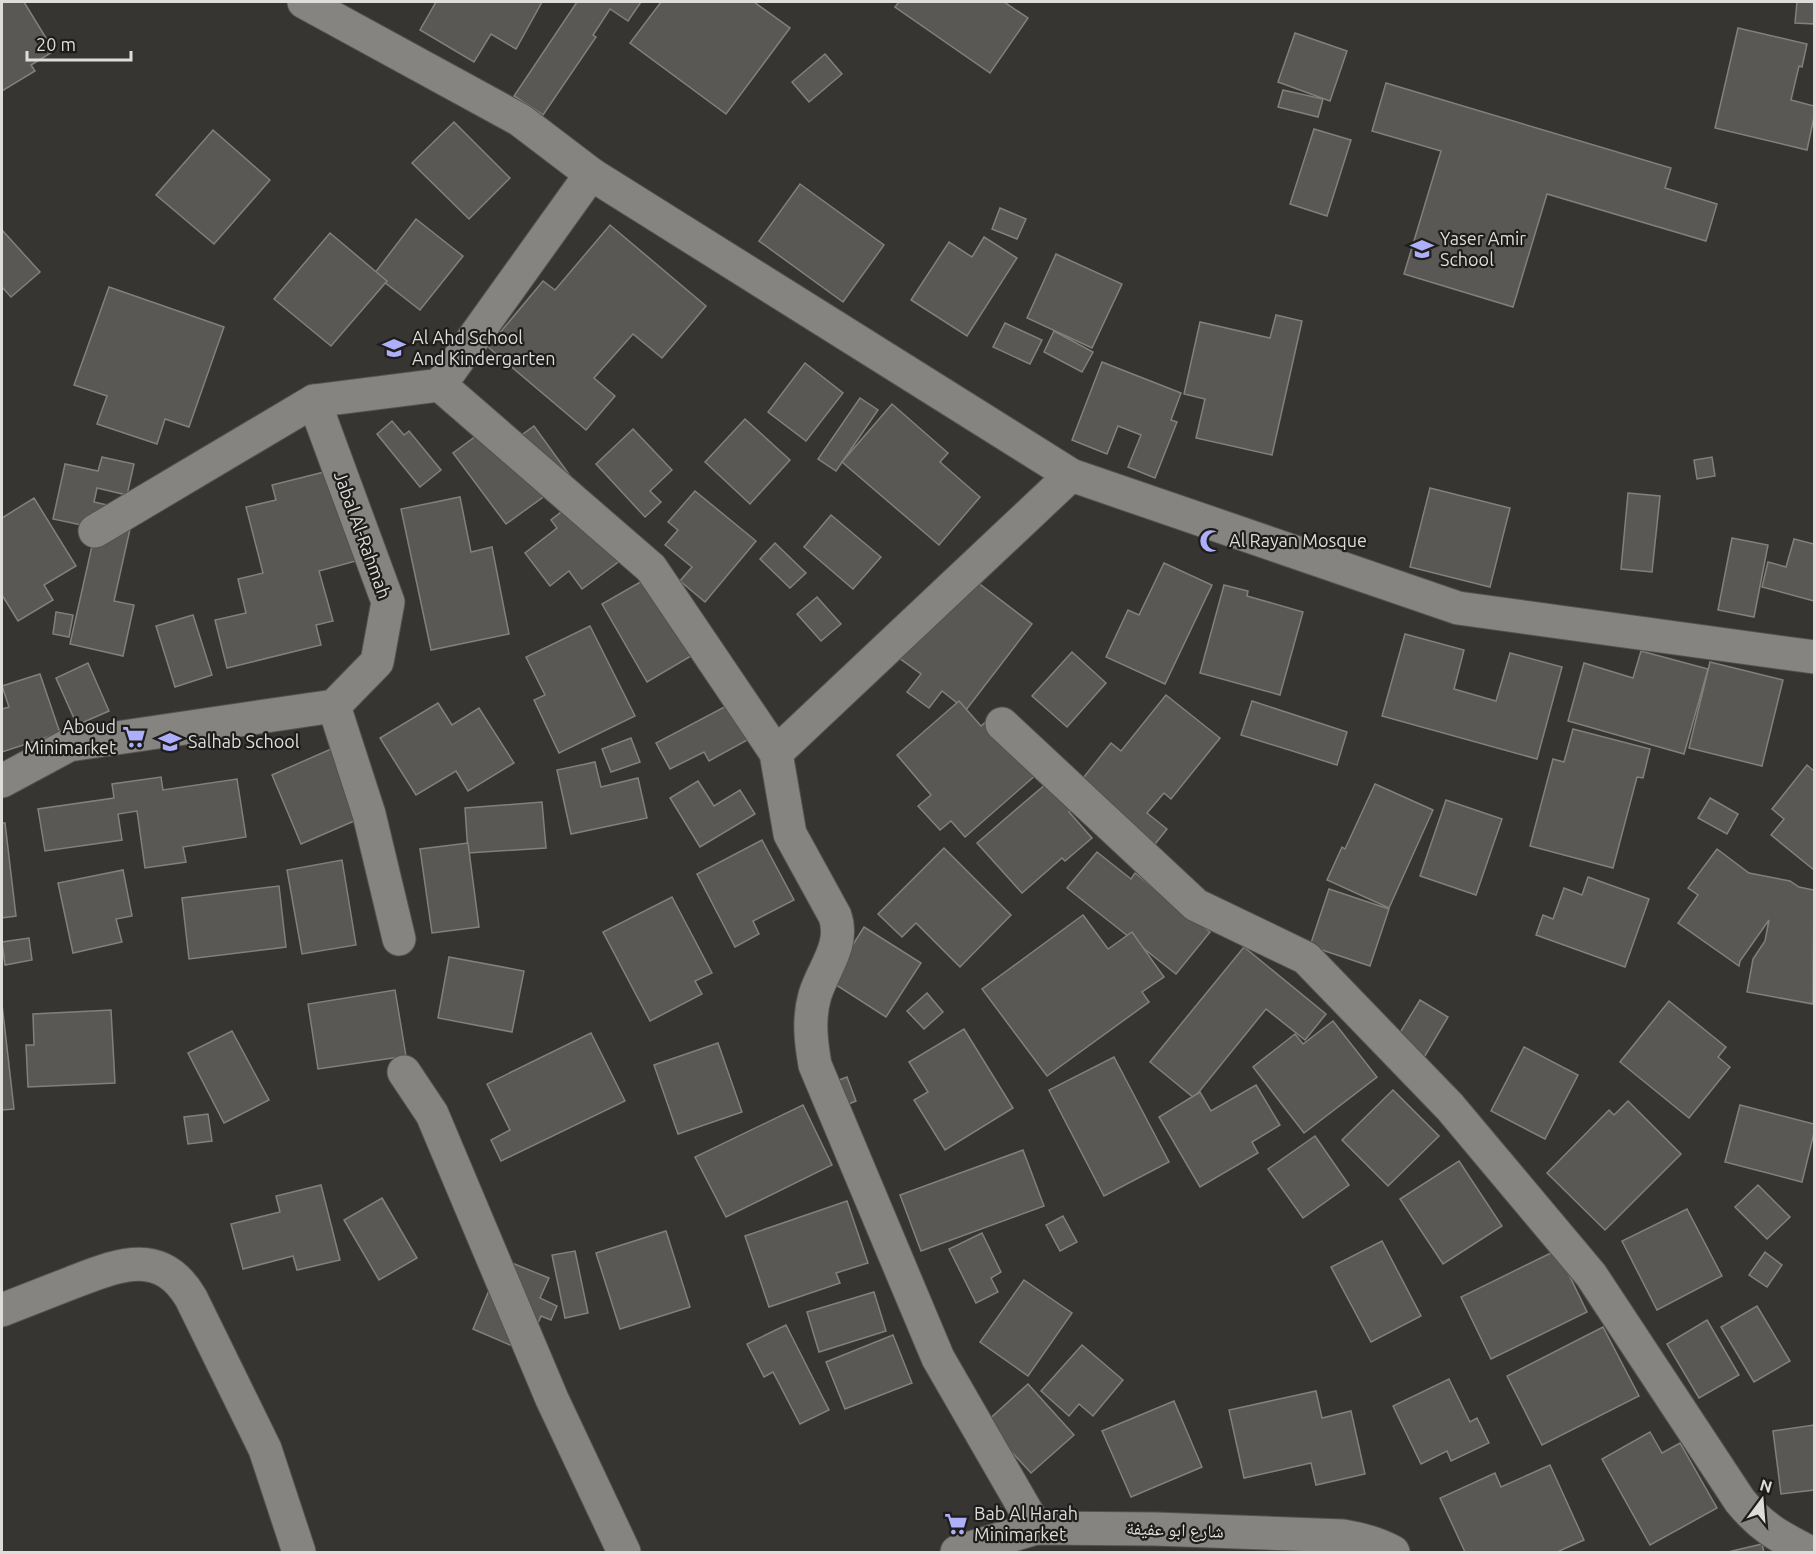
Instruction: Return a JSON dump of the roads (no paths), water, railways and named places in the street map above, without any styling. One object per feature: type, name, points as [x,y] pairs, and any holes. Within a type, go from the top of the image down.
[{"type":"street","points":[[304,2],[520,120],[591,174],[1071,475],[1458,608],[1815,657]]},
{"type":"street","points":[[95,531],[314,401],[440,385],[591,174]]},
{"type":"street","points":[[440,385],[651,568],[776,753],[790,834],[837,922],[837,944],[815,996],[811,1019],[811,1042],[815,1065],[938,1358],[1036,1528]]},
{"type":"street","name":"Jabal Al-Rahmah","points":[[314,401],[388,602],[377,662],[334,706]]},
{"type":"street","points":[[776,753],[1071,475]]},
{"type":"street","points":[[2,781],[69,745],[334,706],[369,814],[399,939]]},
{"type":"street","points":[[1002,724],[1196,904],[1306,958],[1450,1107],[1591,1275],[1740,1501],[1764,1526],[1809,1552]]},
{"type":"street","points":[[404,1072],[432,1114],[552,1398],[624,1552]]},
{"type":"street","points":[[2,1310],[120,1265],[141,1263],[152,1266],[180,1282],[191,1298],[265,1449],[299,1552]]},
{"type":"street","name":"شارع ابو عفيفة","points":[[957,1552],[1036,1528],[1155,1529],[1343,1536],[1381,1545],[1393,1552]]},
{"type":"place","name":"Yaser Amir School","points":[[1422,249]]},
{"type":"place","name":"Al Ahd School And Kindergarten","points":[[394,348]]},
{"type":"place","name":"Al Rayan Mosque","points":[[1211,541]]},
{"type":"place","name":"Aboud Minimarket","points":[[134,737]]},
{"type":"place","name":"Salhab School","points":[[170,742]]},
{"type":"place","name":"Bab Al Harah Minimarket","points":[[956,1524]]}]
